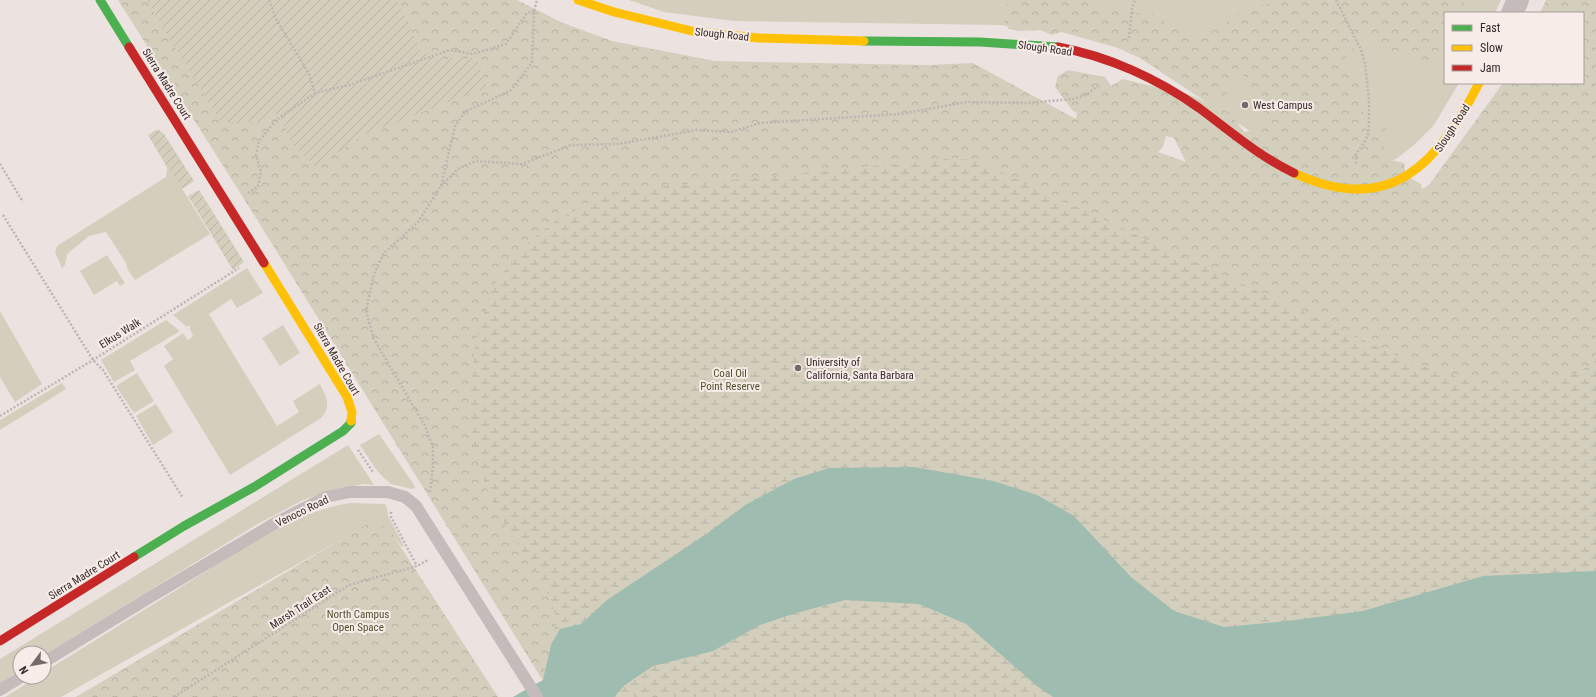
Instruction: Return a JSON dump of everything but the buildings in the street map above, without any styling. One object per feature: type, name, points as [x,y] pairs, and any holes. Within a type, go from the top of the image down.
[{"type":"street","name":"Sierra Madre Court","points":[[0,641],[184,526],[254,487],[343,431],[352,423],[352,412],[348,397],[100,0]]},
{"type":"street","name":"Slough Road","points":[[578,0],[604,11],[701,33],[790,40],[1006,42],[1066,49],[1134,71],[1178,94],[1228,131],[1293,172],[1320,185],[1342,190],[1362,190],[1384,187],[1403,180],[1421,168],[1436,153],[1455,127],[1478,84]]},
{"type":"street","points":[[1512,12],[1518,0]]},
{"type":"lane","name":"Venoco Road","points":[[52,657],[286,517],[326,497],[350,492],[388,492],[406,497],[416,506],[537,697]]},
{"type":"lane","points":[[0,690],[12,683]]},
{"type":"path","points":[[269,0],[276,19],[309,74],[316,93]]},
{"type":"path","points":[[441,186],[454,126],[466,111],[510,91],[532,63],[534,11],[537,0]]},
{"type":"path","points":[[1129,38],[1134,0]]},
{"type":"path","points":[[1336,0],[1361,50],[1365,63],[1369,100],[1369,132],[1364,144],[1356,154],[1356,166],[1362,190]]},
{"type":"path","points":[[229,206],[258,186],[261,172],[256,156],[258,141],[276,120],[316,93],[349,85],[450,50],[473,54],[506,44],[527,13],[534,11]]},
{"type":"path","points":[[416,506],[429,495],[433,467],[432,448],[425,426],[374,339],[366,311],[374,274],[384,253],[418,222],[441,186],[458,169],[476,160],[522,164],[571,145],[618,144],[697,130],[731,132],[760,123],[900,114],[967,102],[1026,103],[1073,98],[1086,95],[1098,85]]},
{"type":"path","points":[[0,164],[23,202]]},
{"type":"path","points":[[3,215],[93,360],[103,370],[181,496],[186,500]]},
{"type":"path","name":"Elkus Walk","points":[[0,416],[93,360],[241,267]]},
{"type":"path","points":[[357,449],[388,492],[391,517],[417,566]]},
{"type":"path","name":"Marsh Trail East","points":[[174,697],[350,585],[417,566],[445,552]]},
{"type":"green space","name":"Coal Oil Point Reserve","points":[[118,0],[517,0],[563,23],[612,41],[715,61],[928,65],[973,63],[1076,119],[1077,113],[1072,110],[1055,87],[1058,76],[1068,70],[1105,77],[1111,86],[1123,79],[1193,96],[1231,114],[1244,132],[1265,129],[1263,98],[1251,92],[1253,80],[1230,69],[1226,99],[1212,102],[1132,53],[1067,30],[1052,35],[1040,30],[1021,31],[1009,29],[1004,20],[1004,14],[1008,3],[1014,0],[1094,0],[1100,4],[1106,12],[1120,6],[1136,13],[1150,12],[1175,29],[1192,34],[1215,30],[1247,7],[1286,1],[1466,0],[1459,12],[1444,12],[1444,35],[1439,43],[1442,56],[1440,65],[1421,67],[1420,52],[1399,54],[1377,46],[1377,40],[1360,36],[1352,42],[1353,50],[1344,59],[1362,85],[1360,102],[1365,116],[1366,126],[1370,128],[1373,123],[1383,123],[1388,133],[1382,141],[1387,159],[1404,163],[1406,176],[1421,184],[1422,189],[1429,185],[1502,84],[1584,84],[1584,12],[1540,12],[1546,0],[1596,0],[1596,697],[553,697],[251,210]],"holes":[[[1166,136],[1174,138],[1186,162],[1158,152],[1163,147]]]},
{"type":"green space","points":[[146,0],[397,0],[420,49],[436,59],[476,58],[488,87],[365,134],[316,167],[291,143],[282,120],[274,113],[259,122],[221,122]]},
{"type":"green space","name":"West Campus","points":[[629,0],[1501,0],[1495,12],[1444,12],[1444,84],[1458,84],[1434,125],[1414,145],[1396,159],[1371,168],[1286,155],[1140,58],[1118,48],[1058,31],[999,25],[734,21],[664,12]]},
{"type":"green space","points":[[156,130],[159,130],[164,134],[194,181],[182,189],[148,135]]},
{"type":"green space","name":"Coal Oil Point Reserve","points":[[957,158],[980,162],[1408,361],[1476,383],[1512,390],[1551,384],[1586,368],[1596,361],[1596,697],[669,697],[655,691],[635,697],[513,697],[543,680],[554,633],[556,616],[544,584],[506,527],[487,490],[473,445],[470,397],[476,339],[491,290],[521,248],[554,222],[594,200],[637,189]]},
{"type":"green space","points":[[167,169],[170,169],[210,234],[135,280],[106,232],[89,236],[67,254],[65,265],[62,268],[55,252],[57,246],[166,177]]},
{"type":"green space","points":[[199,190],[244,262],[233,270],[188,196]]},
{"type":"green space","points":[[107,255],[125,283],[120,286],[117,281],[94,295],[80,271]]},
{"type":"green space","points":[[247,268],[263,293],[237,308],[231,299],[209,314],[277,426],[299,412],[293,401],[320,384],[326,397],[327,406],[321,418],[230,475],[164,366],[173,359],[164,346],[183,333],[188,340],[193,336],[190,325],[187,327],[173,315]]},
{"type":"green space","points":[[0,311],[42,384],[15,402],[0,377]]},
{"type":"green space","points":[[166,320],[180,331],[130,361],[135,370],[114,382],[101,360]]},
{"type":"green space","points":[[283,325],[300,353],[280,366],[262,338]]},
{"type":"green space","points":[[137,373],[154,401],[134,413],[116,386]]},
{"type":"green space","points":[[62,383],[66,389],[0,430],[0,420]]},
{"type":"green space","points":[[156,404],[173,432],[153,445],[136,416]]},
{"type":"green space","points":[[379,434],[415,488],[412,489],[391,484],[375,468],[360,445]]},
{"type":"green space","points":[[348,445],[374,485],[364,484],[332,490],[303,500],[256,525],[52,650],[52,645],[23,645]]},
{"type":"green space","points":[[351,503],[385,504],[388,516],[404,546],[402,547],[390,532],[374,521],[61,697],[5,697],[24,685],[52,685],[52,667],[269,533],[309,514],[330,507]]},
{"type":"green space","name":"North Campus Open Space","points":[[374,520],[384,526],[393,535],[498,697],[76,697]]},
{"type":"green space","points":[[12,652],[12,675],[0,683],[0,659]]},
{"type":"shaded area","points":[[914,467],[993,481],[1037,495],[1074,516],[1131,577],[1174,611],[1224,627],[1288,621],[1363,611],[1483,576],[1596,571],[1596,697],[1053,697],[1037,686],[966,624],[919,604],[845,600],[796,613],[760,625],[713,651],[653,666],[625,685],[614,697],[513,697],[543,680],[551,645],[560,629],[581,624],[607,600],[705,535],[747,504],[794,479],[829,468]]},
{"type":"traffic: fast","points":[[100,0],[129,47]]},
{"type":"traffic: fast","points":[[864,41],[980,42],[1058,47]]},
{"type":"traffic: fast","points":[[134,557],[184,526],[254,487],[343,431],[351,423],[351,421]]},
{"type":"traffic: slow","points":[[578,0],[614,12],[696,32],[759,38],[864,41]]},
{"type":"traffic: slow","points":[[1294,173],[1328,185],[1358,189],[1384,186],[1407,175],[1428,159],[1446,138],[1478,84]]},
{"type":"traffic: slow","points":[[264,263],[347,397],[352,412],[351,421]]},
{"type":"traffic: jam","points":[[129,47],[264,263]]},
{"type":"traffic: jam","points":[[1058,47],[1095,56],[1150,78],[1183,97],[1257,151],[1281,167],[1294,173]]},
{"type":"traffic: jam","points":[[0,641],[134,557]]},
{"type":"place","name":"West Campus","points":[[1245,105]]},
{"type":"place","name":"University of California, Santa Barbara","points":[[798,368]]}]
